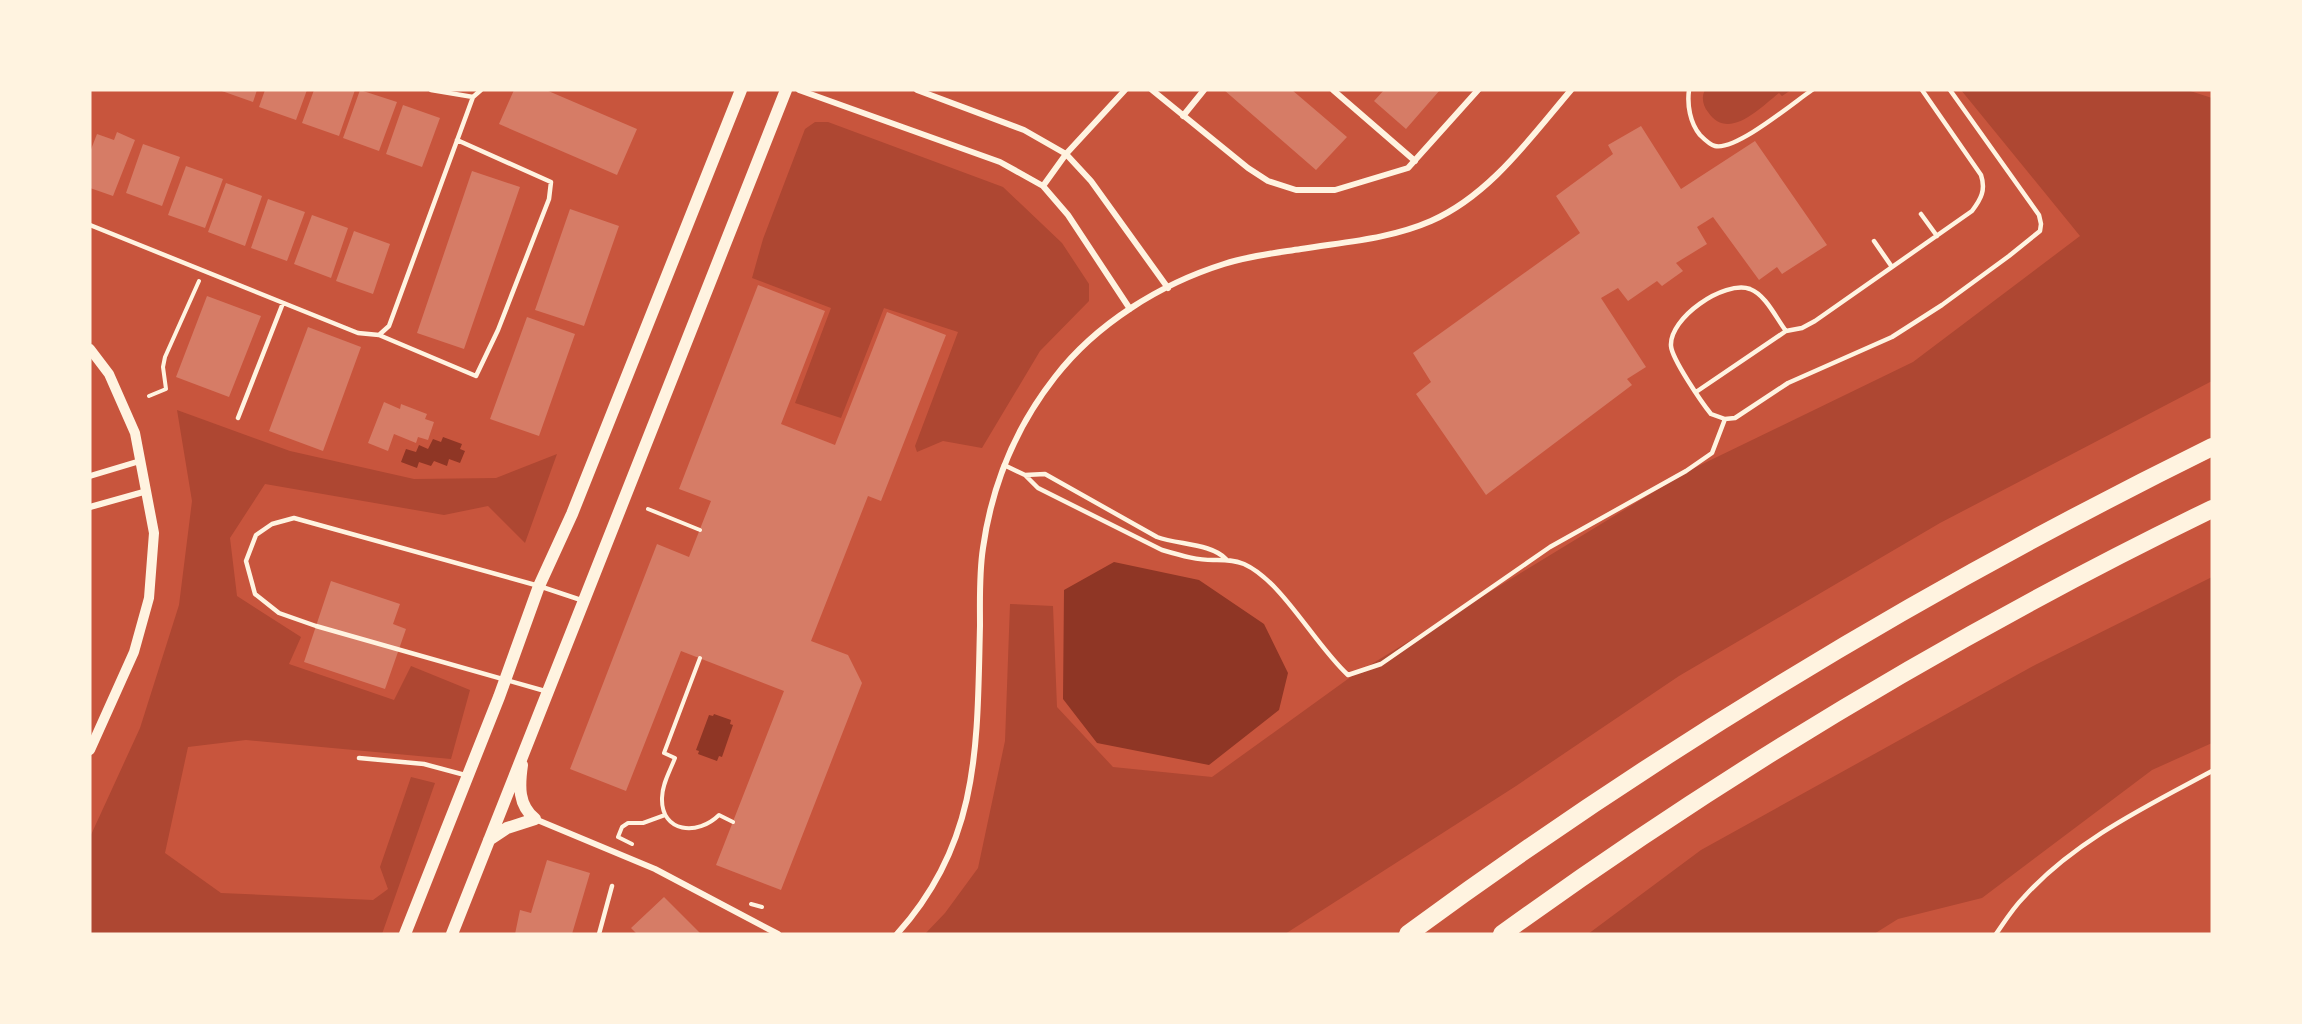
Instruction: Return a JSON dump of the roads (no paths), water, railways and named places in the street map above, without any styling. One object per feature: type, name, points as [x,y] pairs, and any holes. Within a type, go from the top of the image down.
[{"type":"highway","points":[[1408,934],[1586,808],[1766,691],[1860,635],[2034,538],[2212,447]]},
{"type":"highway","points":[[1502,934],[1706,793],[1791,740],[1888,682],[2060,586],[2212,509]]},
{"type":"main road","points":[[405,934],[506,680],[540,586],[576,504],[741,90]]},
{"type":"main road","points":[[452,934],[786,90]]},
{"type":"main road","points":[[525,747],[522,802],[527,812],[535,819]]},
{"type":"main road","points":[[488,840],[507,828],[535,819]]},
{"type":"street","points":[[799,90],[1000,162],[1043,186],[1068,215],[1130,309]]},
{"type":"street","points":[[916,90],[1024,130],[1066,154],[1091,181],[1168,288]]},
{"type":"street","points":[[1043,186],[1066,154],[1125,90]]},
{"type":"street","points":[[1152,90],[1248,168],[1268,181],[1296,190],[1335,190],[1408,168],[1478,90]]},
{"type":"street","points":[[1183,116],[1204,90]]},
{"type":"street","points":[[1333,90],[1415,160]]},
{"type":"street","points":[[897,934],[927,896],[943,866],[967,803],[976,747],[982,551],[992,500],[1003,465],[1022,425],[1057,374],[1102,330],[1130,309],[1195,274],[1226,263],[1381,236],[1431,221],[1466,201],[1497,175],[1571,90]]},
{"type":"street","points":[[90,349],[109,374],[135,433],[154,533],[149,598],[134,652],[90,750]]},
{"type":"street","points":[[90,476],[141,460]]},
{"type":"street","points":[[90,507],[147,491]]},
{"type":"street","points":[[535,819],[656,868],[778,934]]},
{"type":"lane","points":[[431,90],[473,97]]},
{"type":"lane","points":[[379,335],[389,326],[473,97],[481,90]]},
{"type":"lane","points":[[1689,90],[1690,111],[1695,127],[1710,143],[1719,146],[1732,144],[1761,127],[1812,90]]},
{"type":"lane","points":[[1696,392],[1786,331],[1802,328],[1815,321],[1972,211],[1982,198],[1984,184],[1970,156],[1922,90]]},
{"type":"lane","points":[[1786,331],[1765,301],[1749,289],[1730,288],[1708,300],[1680,321],[1674,330],[1671,343],[1674,356],[1711,414],[1725,419],[1735,418],[1788,383],[1892,337],[1942,305],[2040,231],[2039,215],[1950,90]]},
{"type":"lane","points":[[90,225],[358,333],[379,335],[476,376],[498,330],[549,199],[550,182],[457,140]]},
{"type":"lane","points":[[1921,214],[1937,236]]},
{"type":"lane","points":[[1874,242],[1892,267]]},
{"type":"lane","points":[[238,418],[283,303]]},
{"type":"lane","points":[[1003,465],[1025,475],[1038,488],[1162,550],[1216,561],[1226,559],[1245,564],[1276,588],[1332,660],[1348,675],[1381,664],[1550,547],[1686,471],[1712,453],[1725,419]]},
{"type":"lane","points":[[1025,475],[1045,474],[1157,537],[1218,551],[1226,559]]},
{"type":"lane","points":[[547,692],[316,626],[279,613],[255,594],[246,561],[256,535],[272,524],[294,518],[540,586],[584,601]]},
{"type":"lane","points":[[359,758],[423,764],[468,776]]},
{"type":"lane","points":[[1996,934],[2023,897],[2065,860],[2110,829],[2212,771]]},
{"type":"lane","points":[[600,934],[612,886]]}]
